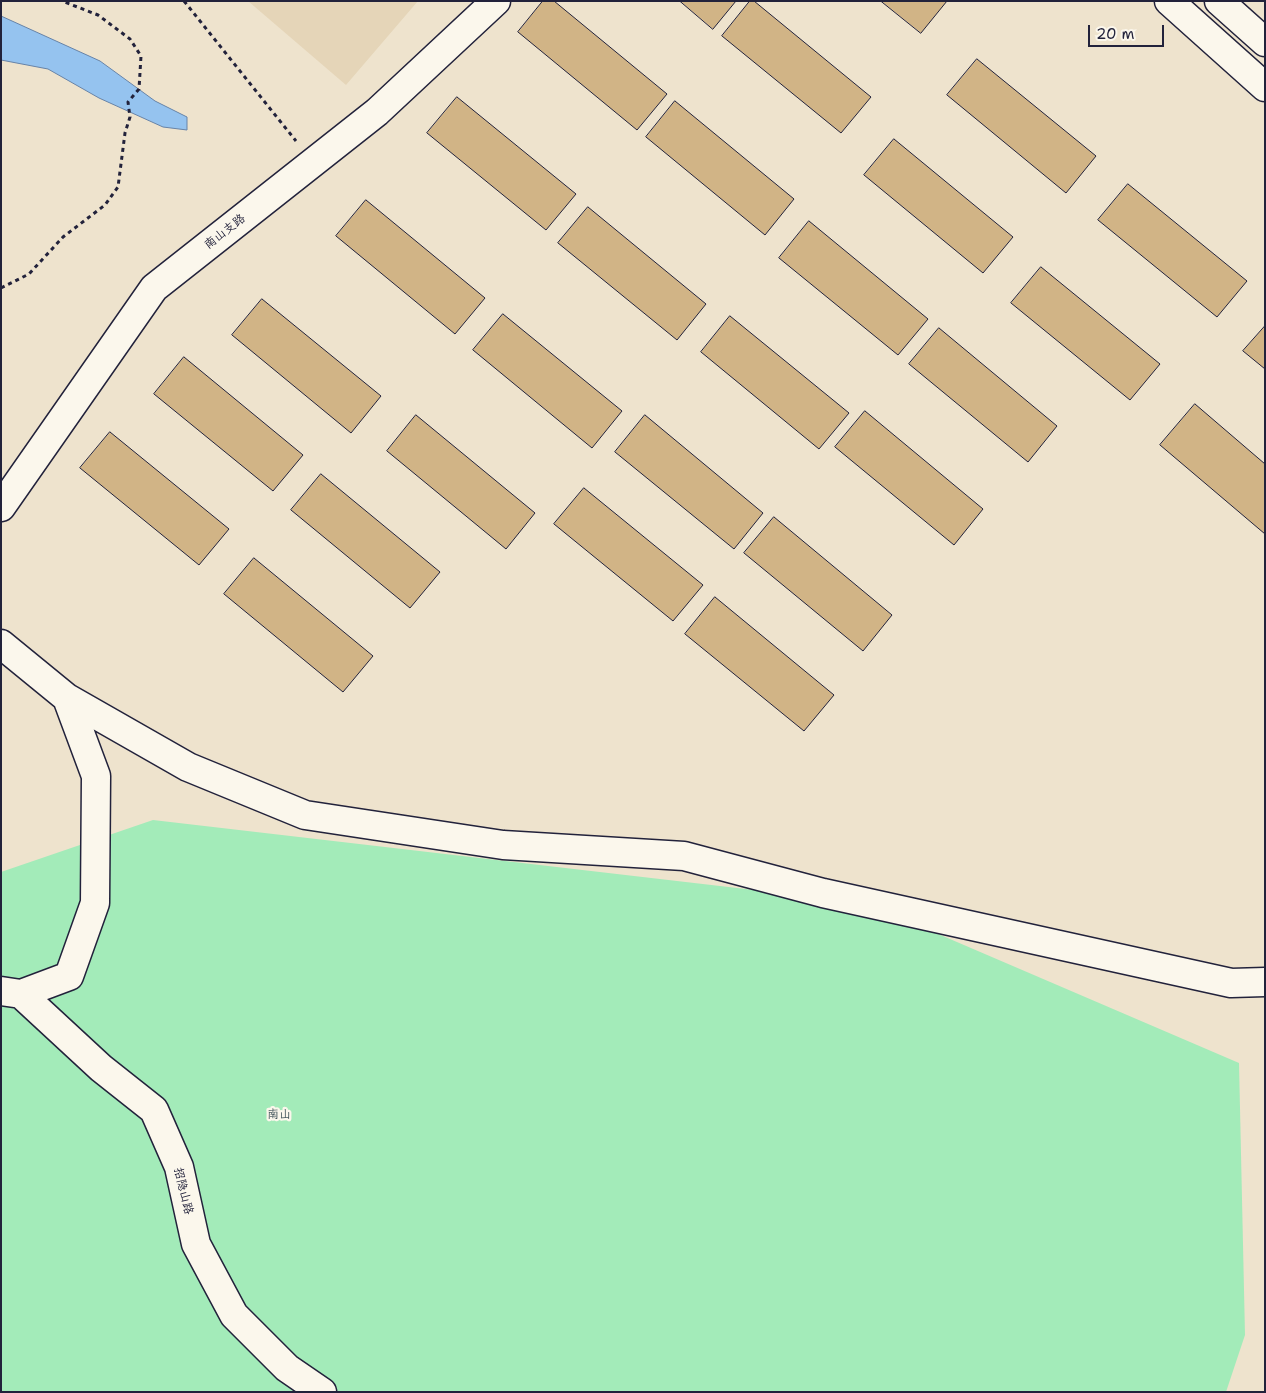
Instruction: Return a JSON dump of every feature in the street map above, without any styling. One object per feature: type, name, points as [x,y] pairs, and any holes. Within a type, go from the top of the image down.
[{"type":"street","name":"南山支路","points":[[1,507],[154,288],[378,112],[496,1]]},
{"type":"street","points":[[1169,1],[1265,87]]},
{"type":"street","points":[[1219,1],[1265,42]]},
{"type":"street","points":[[1,644],[67,698],[188,767],[305,815],[503,845],[684,856],[823,893],[1231,982],[1265,982]]},
{"type":"street","points":[[11,992],[68,976],[95,903],[96,776],[67,698]]},
{"type":"street","name":"招隐山路","points":[[11,992],[154,1110],[179,1167],[196,1244],[234,1315],[287,1368],[322,1392]]},
{"type":"path","points":[[1,288],[29,274],[63,237],[105,205],[118,187],[124,133],[130,117],[128,102],[139,89],[138,76],[141,56],[130,39],[98,15],[62,1]]},
{"type":"path","points":[[184,1],[314,162]]},
{"type":"shaded area","points":[[248,1],[418,1],[346,85]]},
{"type":"green space","name":"南山","points":[[153,820],[866,903],[1239,1063],[1245,1335],[1226,1392],[1,1392],[1,872]]},
{"type":"water","points":[[1,16],[100,61],[155,101],[187,117],[187,130],[163,127],[99,98],[48,69],[1,60]]},
{"type":"building","points":[[543,1],[554,1],[667,94],[637,130],[518,32]]},
{"type":"building","points":[[680,1],[736,1],[713,29]]},
{"type":"building","points":[[750,1],[754,1],[871,97],[841,133],[722,36]]},
{"type":"building","points":[[881,1],[947,1],[921,33]]},
{"type":"building","points":[[977,59],[1096,156],[1066,193],[947,95]]},
{"type":"building","points":[[457,97],[576,194],[546,230],[427,133]]},
{"type":"building","points":[[675,101],[794,199],[765,235],[646,137]]},
{"type":"building","points":[[894,139],[1013,237],[983,273],[864,175]]},
{"type":"building","points":[[1128,184],[1247,281],[1217,317],[1098,220]]},
{"type":"building","points":[[366,200],[485,298],[455,334],[336,236]]},
{"type":"building","points":[[588,207],[706,304],[677,340],[558,243]]},
{"type":"building","points":[[809,221],[928,319],[898,355],[779,258]]},
{"type":"building","points":[[1041,267],[1160,364],[1130,400],[1011,303]]},
{"type":"building","points":[[262,299],[381,396],[351,433],[232,335]]},
{"type":"building","points":[[503,314],[622,411],[592,448],[473,350]]},
{"type":"building","points":[[730,316],[849,413],[819,449],[701,352]]},
{"type":"building","points":[[1265,326],[1265,369],[1243,351]]},
{"type":"building","points":[[939,328],[1057,426],[1028,462],[909,364]]},
{"type":"building","points":[[184,357],[303,455],[273,491],[154,394]]},
{"type":"building","points":[[1195,404],[1265,464],[1265,534],[1160,445]]},
{"type":"building","points":[[865,411],[983,509],[954,545],[835,447]]},
{"type":"building","points":[[416,415],[535,513],[506,549],[387,451]]},
{"type":"building","points":[[645,415],[763,513],[734,549],[615,452]]},
{"type":"building","points":[[110,432],[229,529],[199,565],[80,468]]},
{"type":"building","points":[[321,474],[440,572],[410,608],[291,510]]},
{"type":"building","points":[[584,488],[703,585],[673,621],[554,524]]},
{"type":"building","points":[[774,517],[892,615],[863,651],[744,553]]},
{"type":"building","points":[[254,558],[373,656],[343,692],[224,594]]},
{"type":"building","points":[[715,597],[834,695],[804,731],[685,634]]}]
